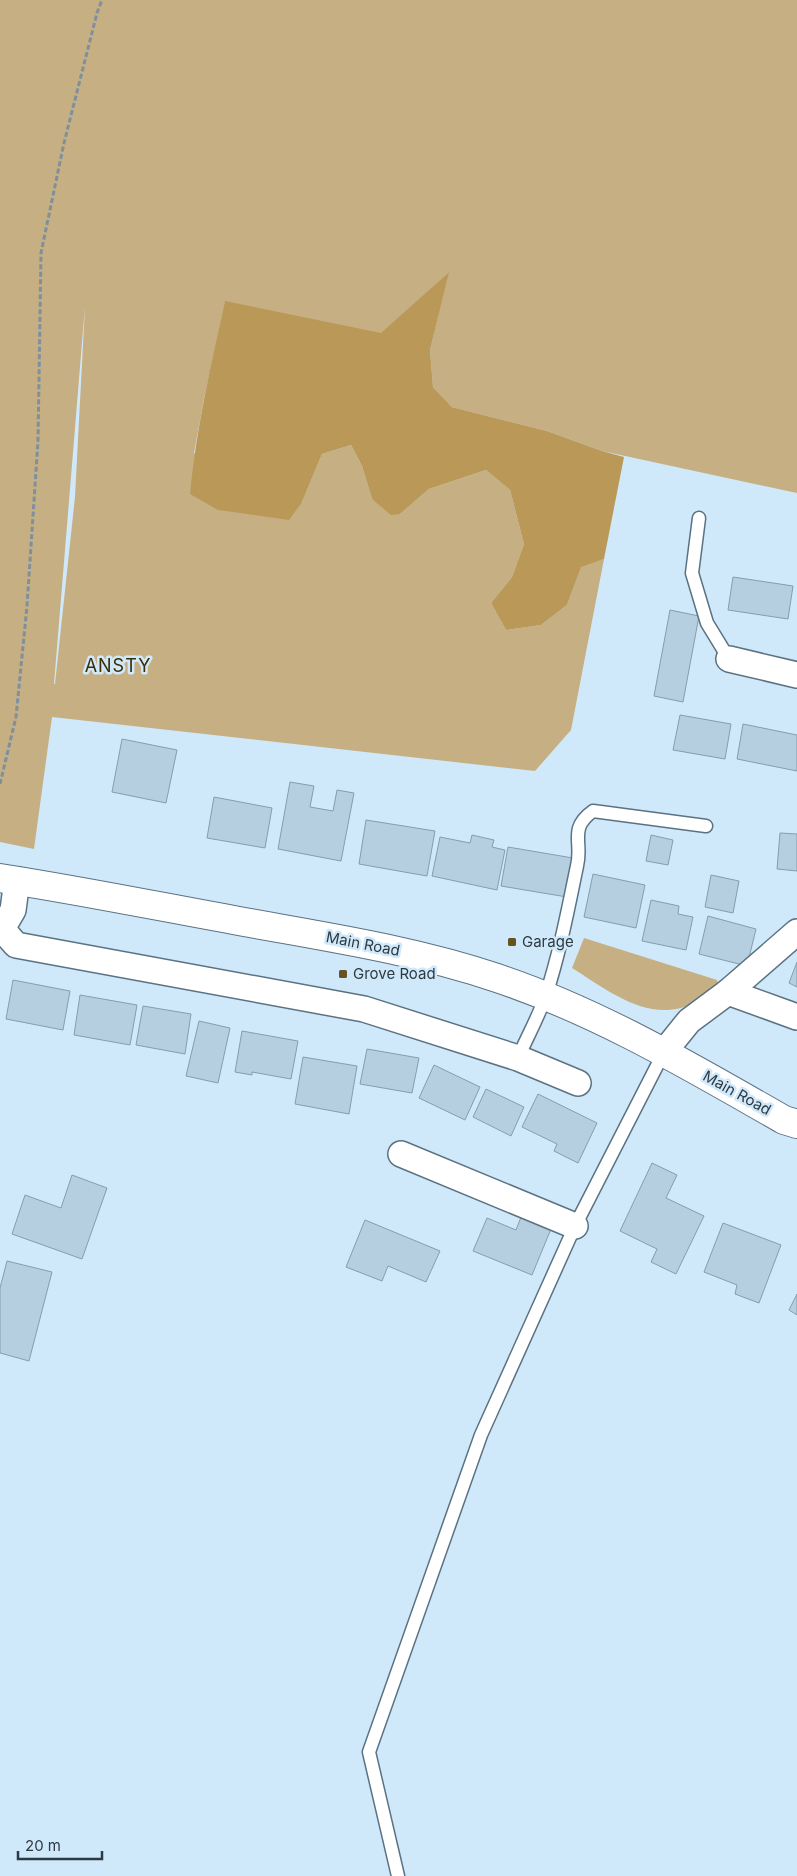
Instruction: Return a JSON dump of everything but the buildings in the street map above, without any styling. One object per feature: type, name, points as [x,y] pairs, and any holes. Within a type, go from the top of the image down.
[{"type":"main road","name":"Main Road","points":[[8,879],[375,946],[445,962],[498,978],[594,1016],[664,1052],[784,1120],[797,1124]]},
{"type":"street","points":[[729,659],[797,675]]},
{"type":"street","points":[[8,879],[12,910],[1,932],[16,945],[364,1009],[518,1058],[578,1083]]},
{"type":"street","points":[[664,1052],[688,1021],[728,992],[797,932]]},
{"type":"street","points":[[728,992],[797,1017]]},
{"type":"street","points":[[401,1154],[575,1226]]},
{"type":"lane","points":[[699,518],[692,573],[707,623],[729,659]]},
{"type":"lane","points":[[518,1058],[545,996],[564,932],[579,860],[577,837],[579,825],[584,818],[592,811],[706,826]]},
{"type":"lane","points":[[398,1876],[368,1752],[481,1435],[575,1226],[664,1052]]},
{"type":"path","points":[[0,784],[16,717],[27,606],[38,441],[41,254],[64,143],[102,0]]},
{"type":"shaded area","points":[[0,0],[797,0],[797,493],[602,451],[547,431],[452,407],[433,387],[430,350],[448,273],[381,334],[225,302],[194,453],[302,502],[322,454],[351,445],[362,466],[372,499],[400,514],[429,489],[486,470],[510,490],[524,544],[512,577],[491,603],[506,630],[541,625],[567,605],[581,566],[604,559],[571,730],[535,771],[52,717],[34,849],[0,842]],"holes":[[[85,306],[75,497],[54,684]]]},
{"type":"shaded area","points":[[449,272],[430,350],[433,387],[452,407],[547,431],[624,457],[604,559],[581,567],[567,605],[541,625],[506,630],[491,603],[512,577],[524,544],[510,490],[486,470],[429,489],[400,514],[391,515],[372,499],[362,466],[351,445],[322,454],[302,502],[289,520],[218,510],[190,494],[200,421],[225,301],[381,333]]},
{"type":"shaded area","points":[[584,938],[717,980],[718,987],[699,1000],[679,1008],[663,1010],[631,1003],[572,968]]},
{"type":"place","name":"Garage","points":[[512,942]]},
{"type":"place","name":"Grove Road","points":[[343,974]]},
{"type":"district","name":"ANSTY","points":[[118,666]]}]
